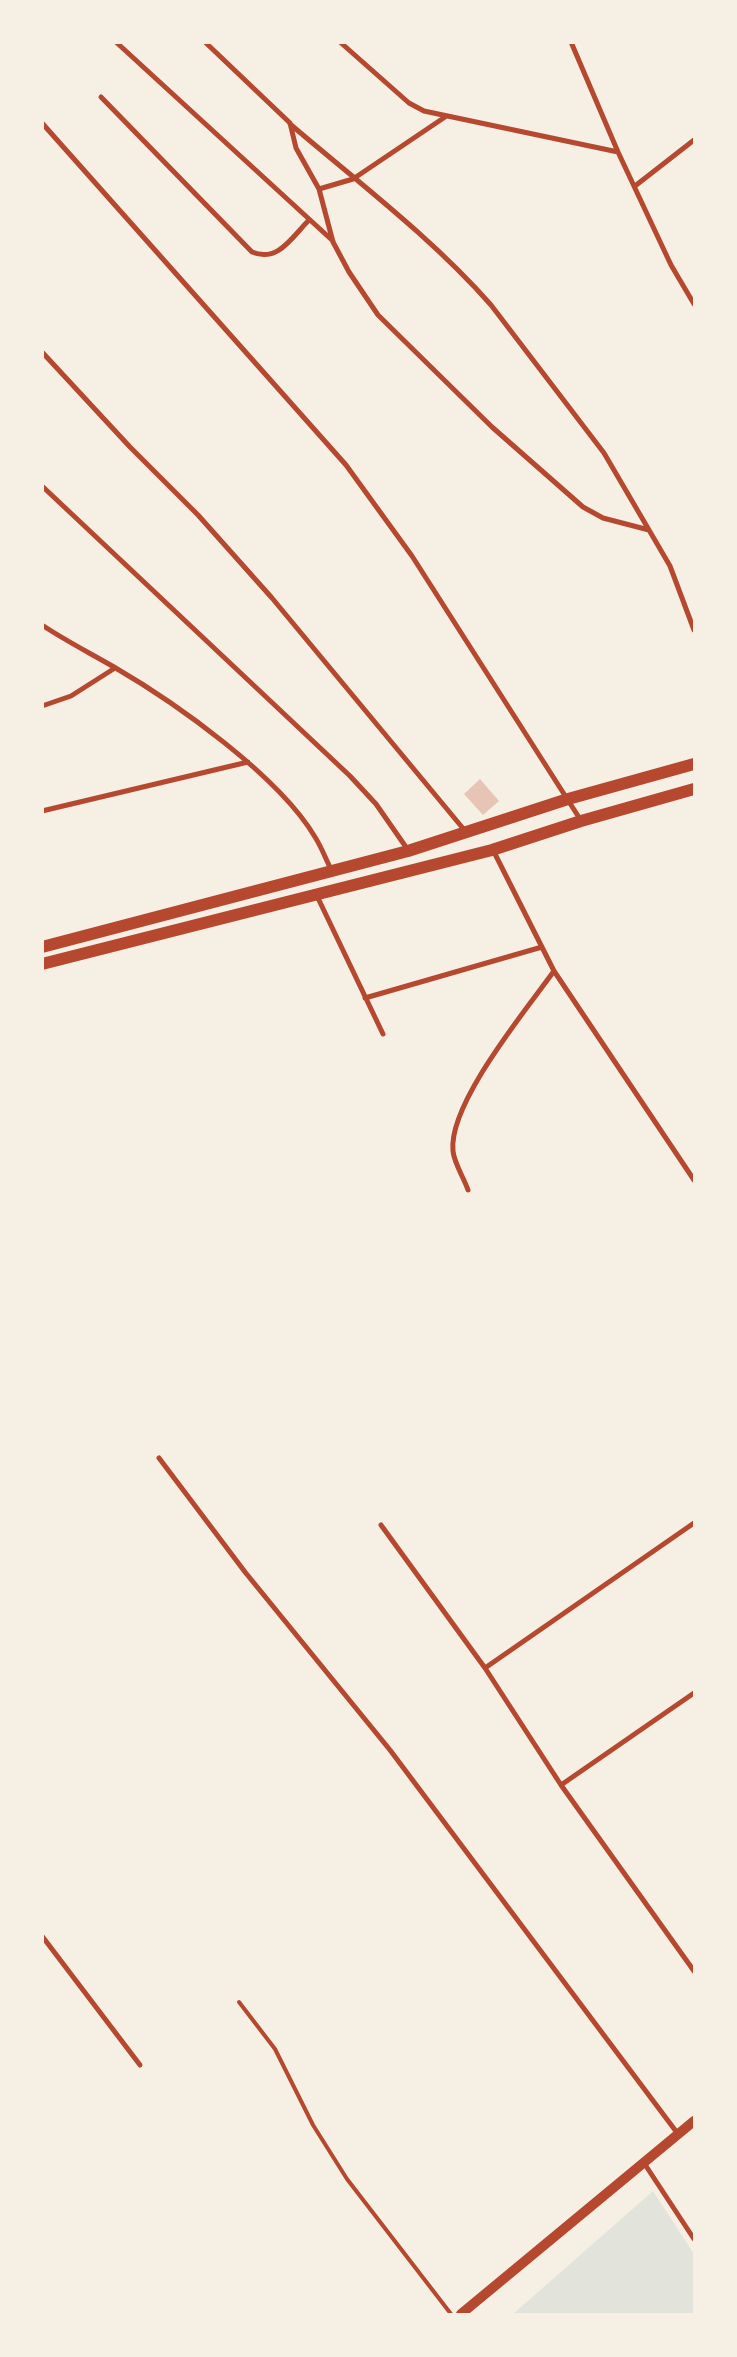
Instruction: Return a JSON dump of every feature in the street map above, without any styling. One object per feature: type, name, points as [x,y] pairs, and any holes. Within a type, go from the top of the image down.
[{"type":"main road","points":[[42,947],[408,851],[568,799],[694,764]]},
{"type":"main road","points":[[42,964],[317,896],[492,850],[581,821],[694,788]]},
{"type":"main road","points":[[461,2314],[694,2121]]},
{"type":"street","points":[[116,42],[333,242]]},
{"type":"street","points":[[204,42],[290,123],[472,283],[491,305],[604,453],[670,566],[694,630]]},
{"type":"street","points":[[340,42],[409,103],[424,111],[618,152]]},
{"type":"street","points":[[571,42],[618,152],[671,266],[694,304]]},
{"type":"street","points":[[100,97],[252,252],[262,256],[270,256],[280,250],[308,220]]},
{"type":"street","points":[[320,189],[354,179],[446,117]]},
{"type":"street","points":[[42,123],[346,465],[412,556],[581,821]]},
{"type":"street","points":[[290,123],[296,148],[320,189],[333,242],[349,272],[378,315],[492,427],[583,507],[603,518],[649,530]]},
{"type":"street","points":[[634,186],[694,140]]},
{"type":"street","points":[[42,352],[130,447],[198,515],[272,598],[466,833]]},
{"type":"street","points":[[42,486],[344,770],[376,804],[408,851]]},
{"type":"street","points":[[42,625],[66,641],[115,668],[184,714],[248,762],[292,807],[315,836],[332,872]]},
{"type":"street","points":[[42,706],[71,696],[115,668]]},
{"type":"street","points":[[42,811],[248,762]]},
{"type":"street","points":[[492,850],[554,971],[694,1180]]},
{"type":"street","points":[[317,896],[383,1034]]},
{"type":"street","points":[[365,998],[542,947]]},
{"type":"street","points":[[468,1190],[453,1152],[453,1135],[458,1117],[477,1080],[554,971]]},
{"type":"street","points":[[160,1458],[245,1572],[390,1750],[678,2134]]},
{"type":"street","points":[[485,1668],[694,1523]]},
{"type":"street","points":[[381,1525],[485,1668],[561,1785],[694,1971]]},
{"type":"street","points":[[561,1785],[694,1693]]},
{"type":"street","points":[[42,1936],[140,2065]]},
{"type":"street","points":[[644,2162],[694,2239]]},
{"type":"lane","points":[[239,2002],[275,2048],[313,2125],[347,2179],[451,2314]]},
{"type":"shaded area","points":[[653,2191],[694,2254],[694,2314],[513,2314]]},
{"type":"building","points":[[480,779],[499,801],[483,815],[464,794]]}]
